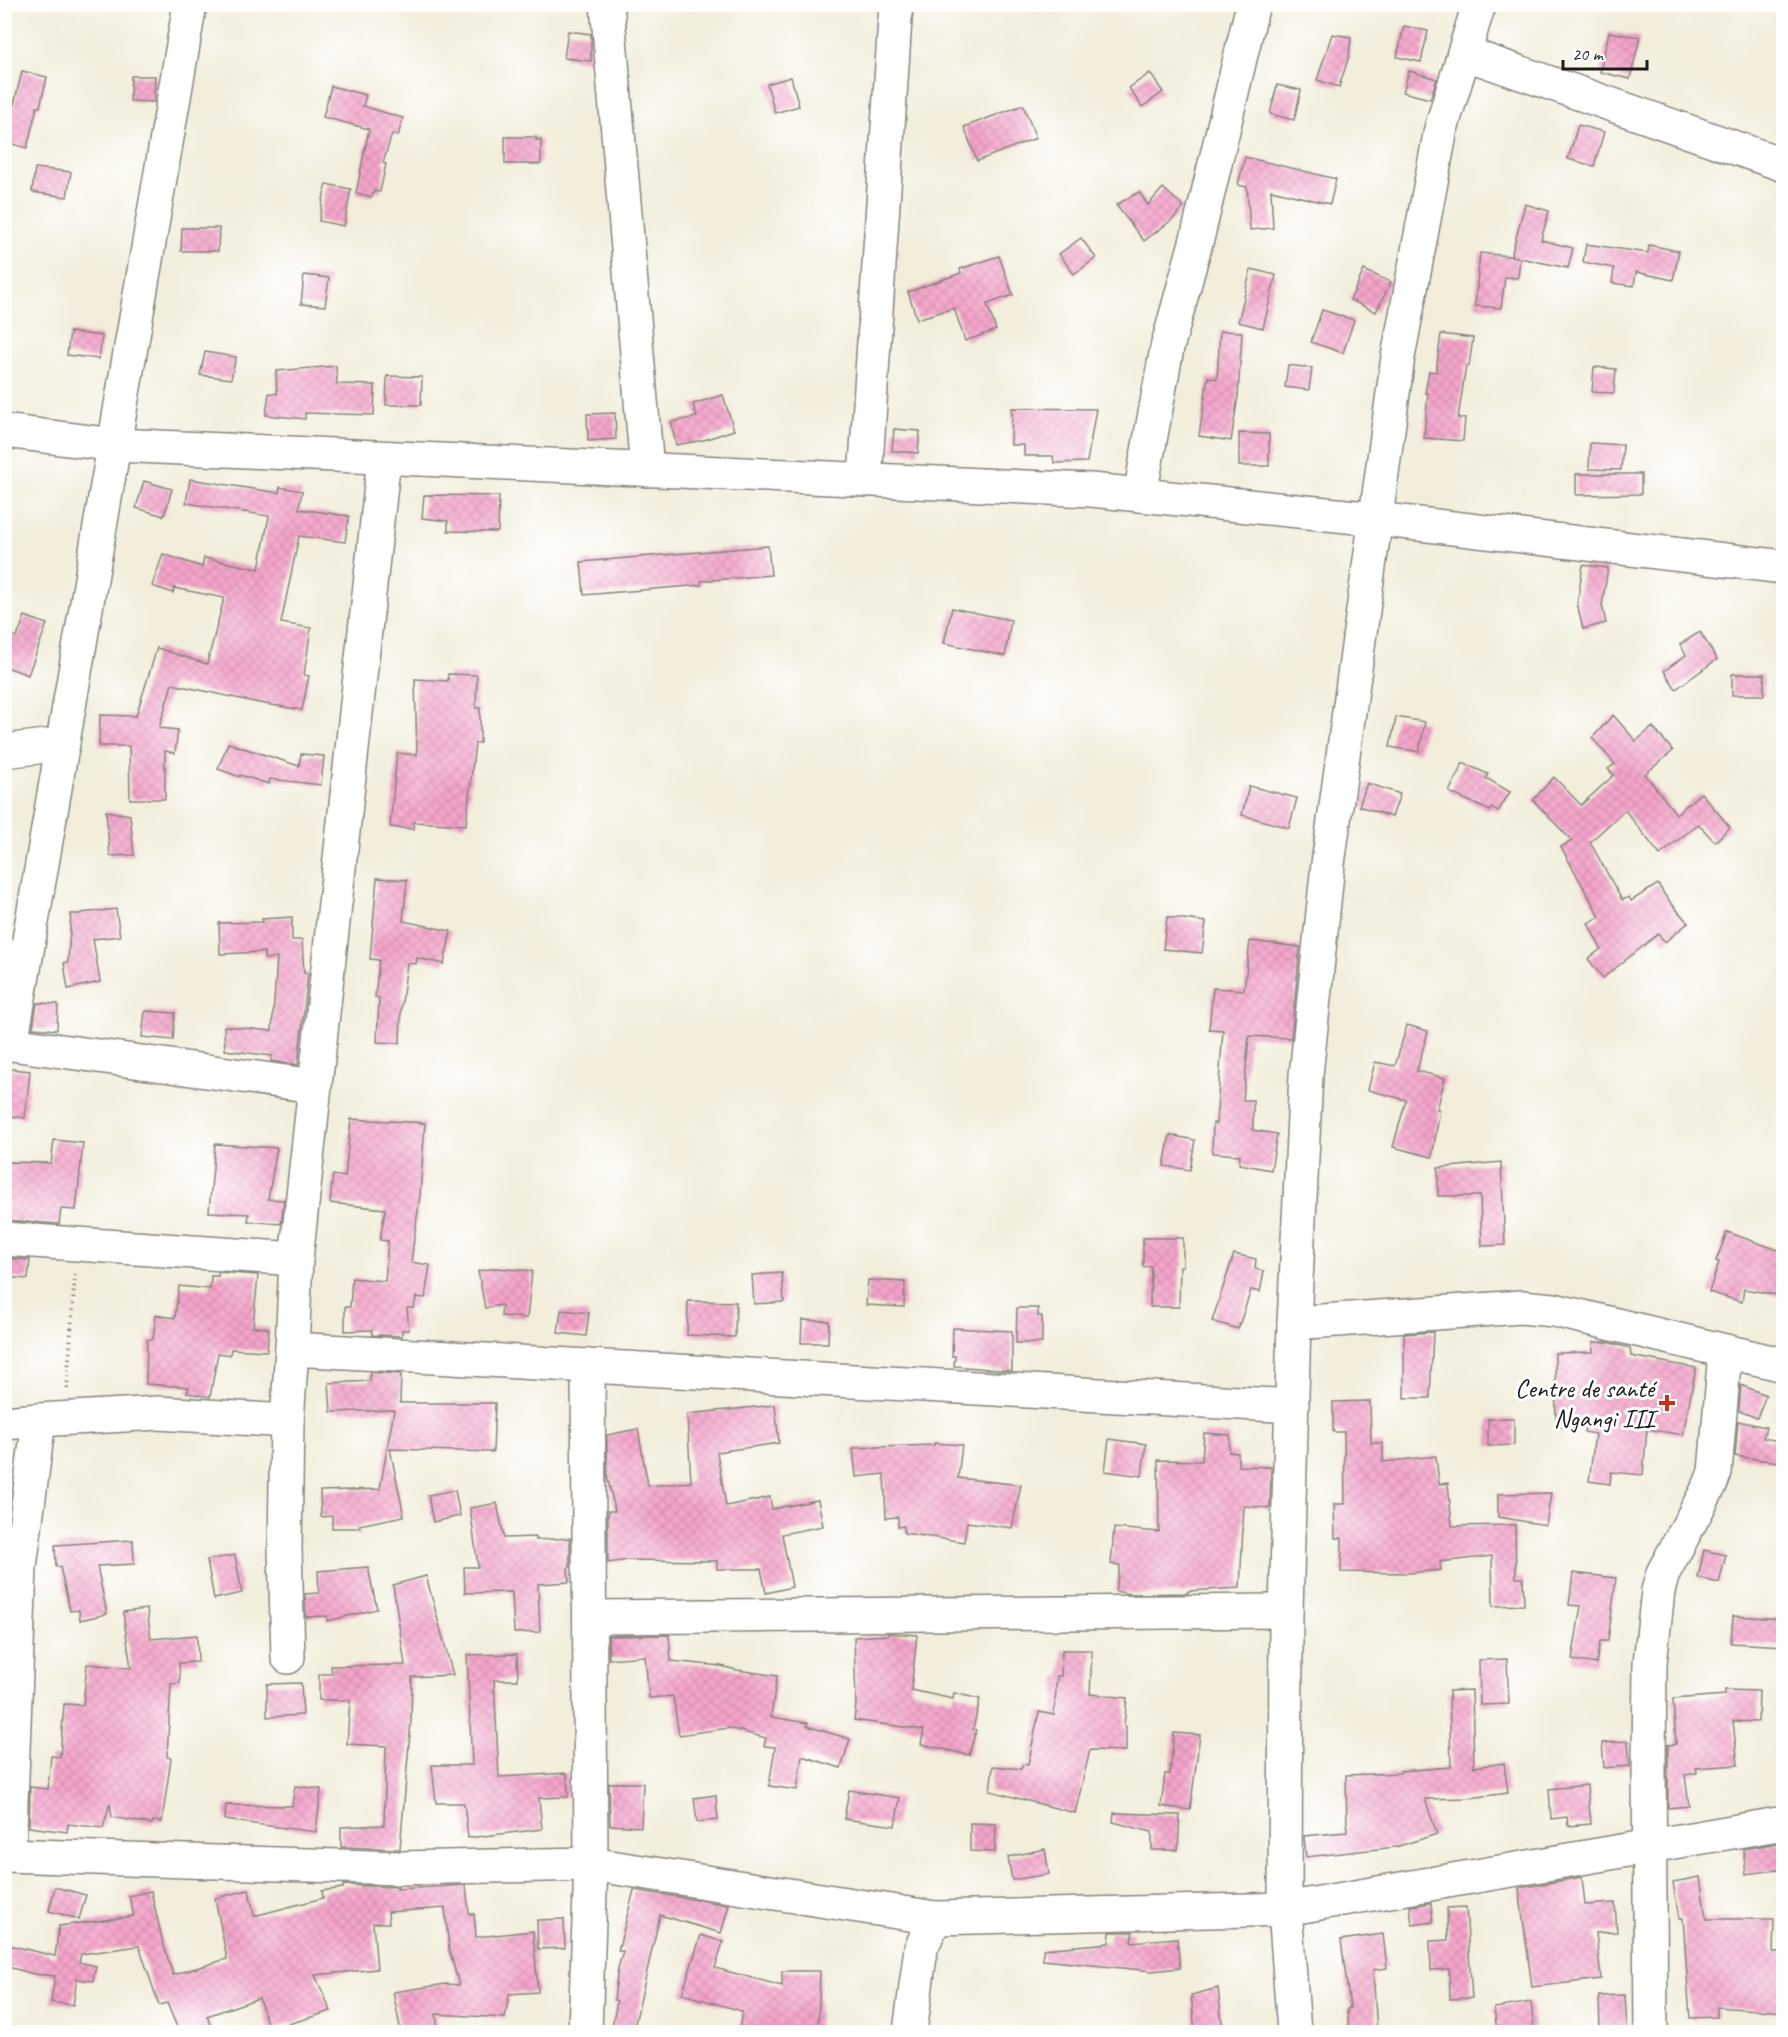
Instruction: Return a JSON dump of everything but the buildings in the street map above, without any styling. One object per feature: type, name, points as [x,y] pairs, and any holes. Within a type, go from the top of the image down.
[{"type":"street","points":[[190,4],[63,744],[8,1044],[314,1086]]},
{"type":"street","points":[[607,4],[647,470]]},
{"type":"street","points":[[865,480],[896,4]]},
{"type":"street","points":[[1140,495],[1167,348],[1198,235],[1252,4]]},
{"type":"street","points":[[1294,2032],[1285,1909],[1286,1611],[1294,1323],[1306,1075],[1328,864],[1398,357],[1438,140],[1479,4]]},
{"type":"street","points":[[1464,53],[1784,165]]},
{"type":"street","points":[[4,431],[115,445],[1091,490],[1376,519],[1784,567]]},
{"type":"street","points":[[288,1657],[285,1548],[286,1421],[296,1259],[384,458]]},
{"type":"street","points":[[4,751],[63,744]]},
{"type":"street","points":[[4,1239],[296,1259]]},
{"type":"street","points":[[1294,1323],[1521,1307],[1554,1310],[1784,1365]]},
{"type":"street","points":[[292,1349],[1292,1406]]},
{"type":"street","points":[[1651,2032],[1650,1664],[1658,1591],[1663,1574],[1715,1472],[1725,1352]]},
{"type":"street","points":[[585,2032],[591,1864],[588,1366]]},
{"type":"street","points":[[4,1423],[159,1413],[286,1421]]},
{"type":"street","points":[[52,1419],[12,1568],[7,1855],[399,1868],[591,1864],[935,1918],[1285,1909],[1784,1823]]},
{"type":"street","points":[[591,1617],[1286,1611]]},
{"type":"street","points":[[910,2032],[921,1948],[935,1918]]},
{"type":"path","points":[[52,1419],[77,1243]]},
{"type":"place","name":"Centre de santé Ngangi III","points":[[1667,1403]]}]
